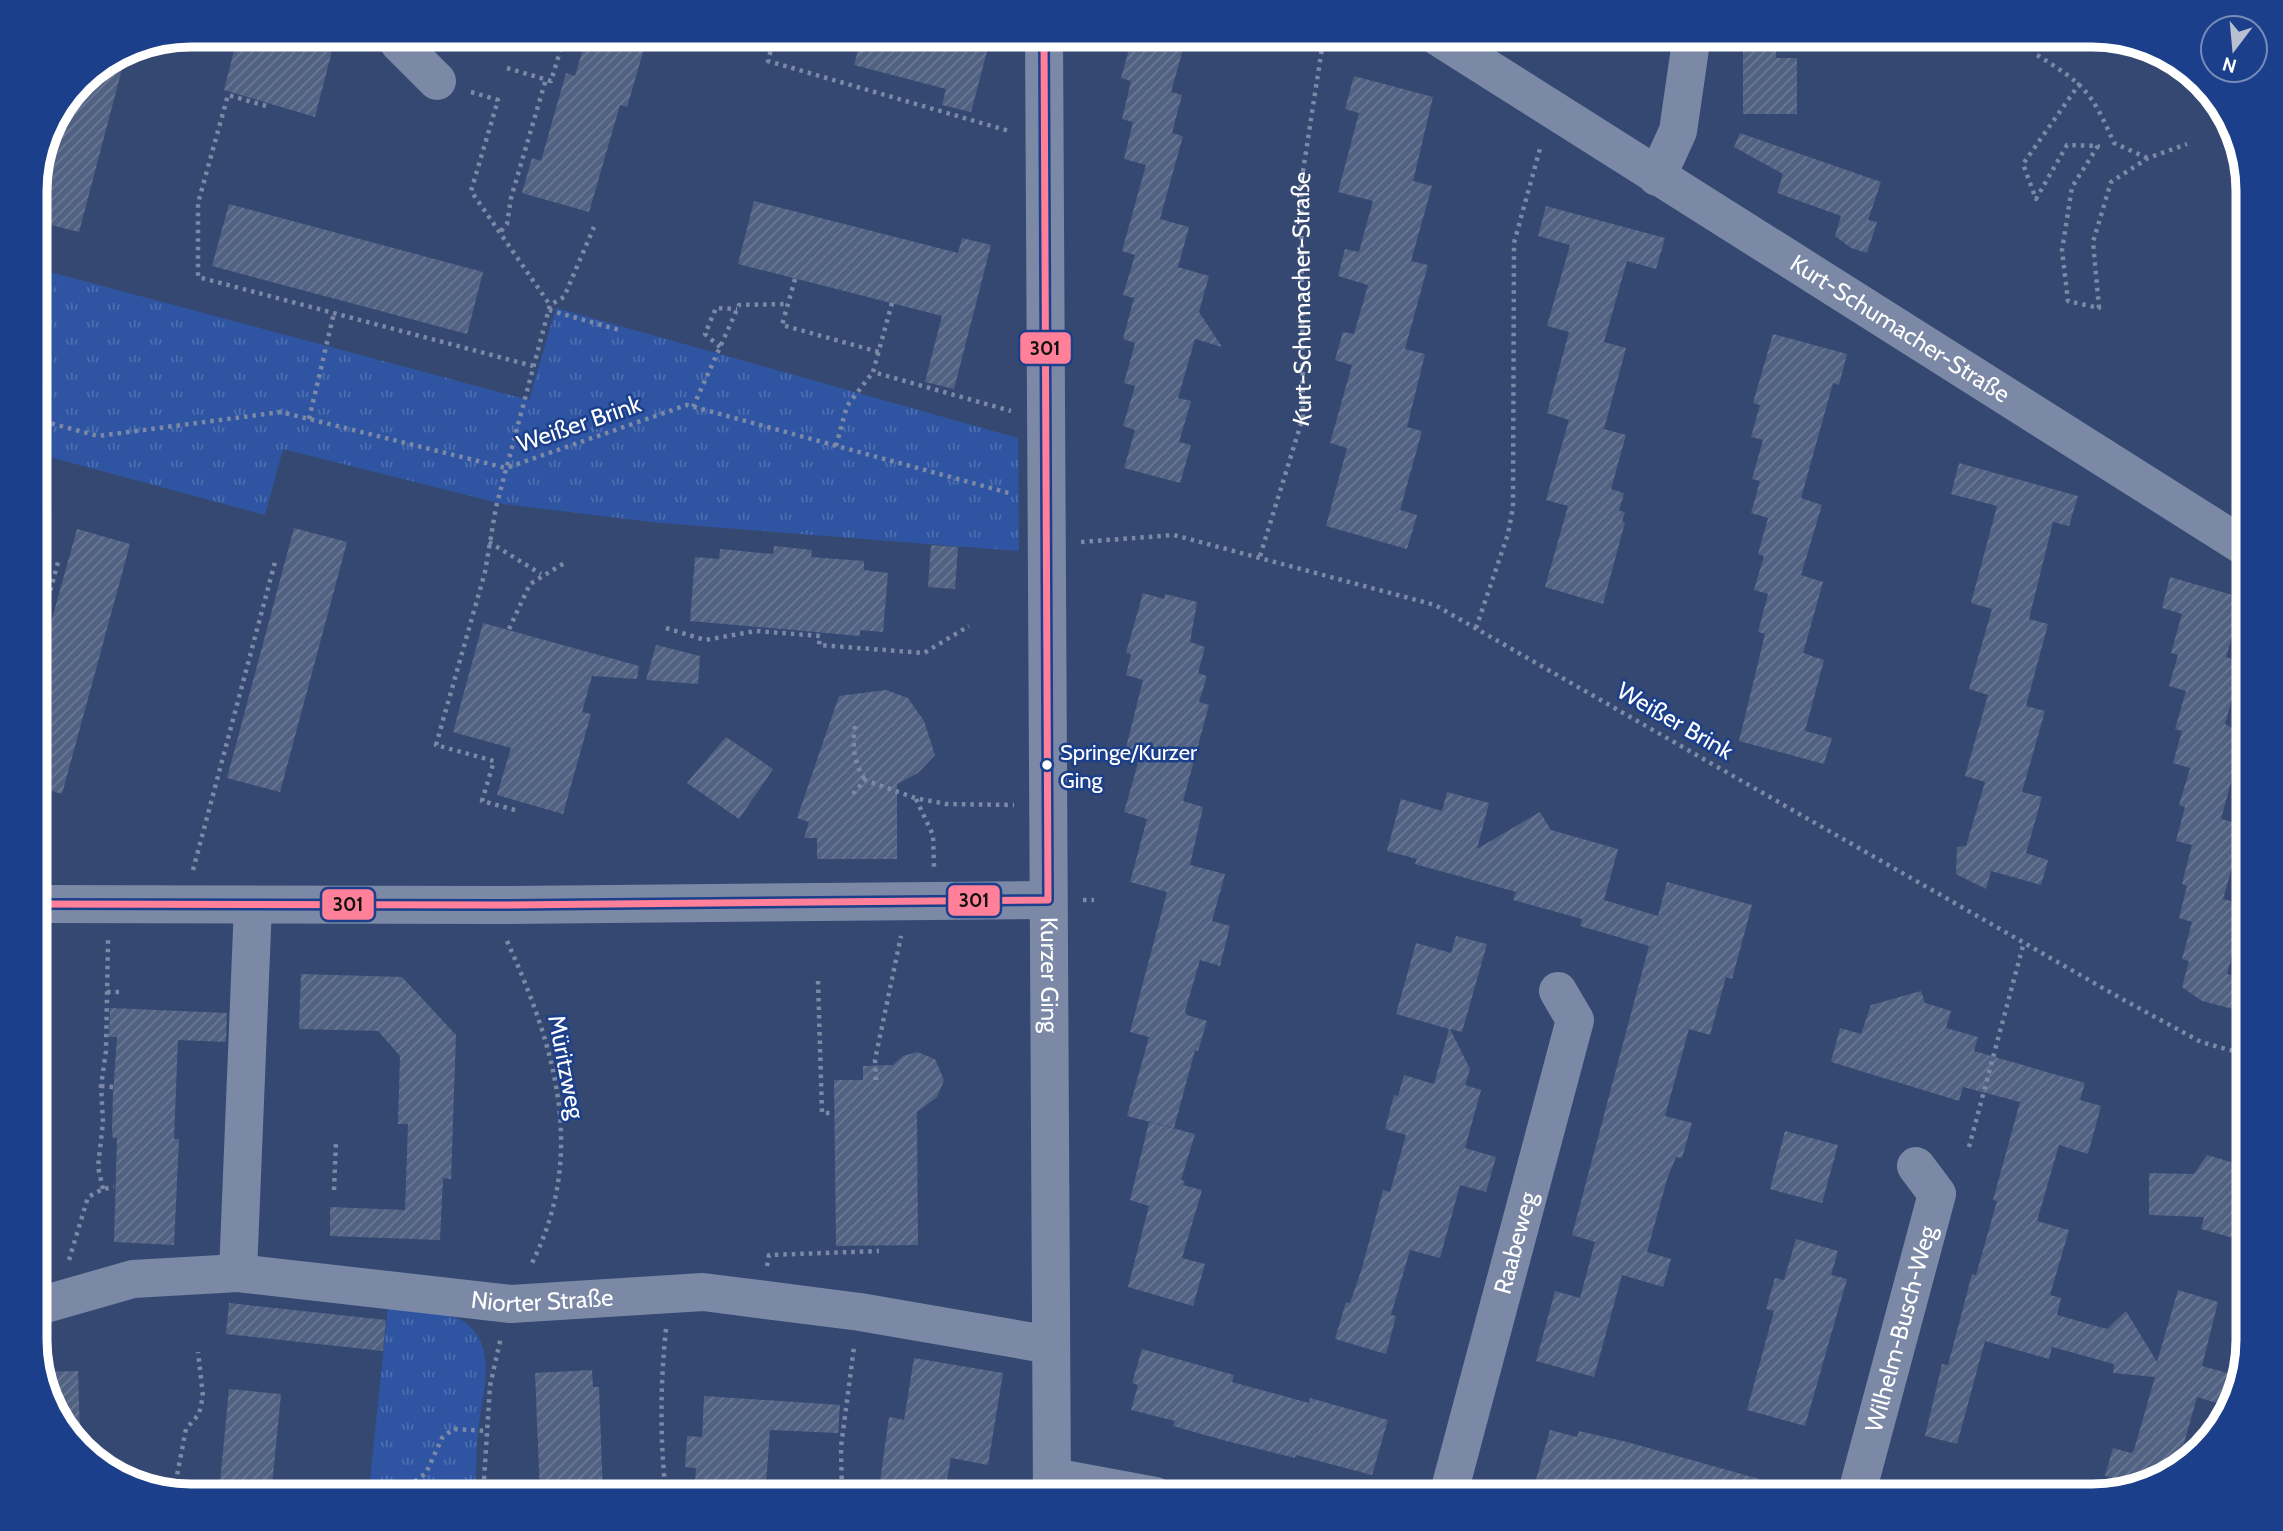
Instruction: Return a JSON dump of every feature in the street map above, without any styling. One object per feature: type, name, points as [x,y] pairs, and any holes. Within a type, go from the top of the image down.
[{"type":"street","points":[[403,47],[437,82]]},
{"type":"street","name":"Kurzer Ging","points":[[1044,47],[1053,1484]]},
{"type":"street","name":"Kurt-Schumacher-Straße","points":[[1453,47],[2236,541]]},
{"type":"street","points":[[1657,177],[1678,131],[1690,47]]},
{"type":"street","points":[[48,904],[1048,900]]},
{"type":"street","points":[[238,1273],[253,905]]},
{"type":"street","name":"Raabeweg","points":[[1451,1484],[1575,1020],[1558,991]]},
{"type":"street","name":"Wilhelm-Busch-Weg","points":[[1859,1484],[1937,1194],[1916,1166]]},
{"type":"street","name":"Niorter Straße","points":[[48,1303],[133,1279],[238,1273],[511,1304],[703,1292],[762,1297],[1051,1345]]},
{"type":"path","points":[[507,68],[551,81],[561,47]]},
{"type":"path","points":[[772,47],[768,61],[1020,134]]},
{"type":"path","name":"Kurt-Schumacher-Straße","points":[[1260,556],[1303,417],[1301,184],[1322,47]]},
{"type":"path","points":[[2037,55],[2080,83],[2099,109],[2114,144],[2148,158]]},
{"type":"path","points":[[501,231],[507,224],[511,198],[546,79]]},
{"type":"path","points":[[437,82],[498,100],[471,191],[501,231],[549,307],[619,330]]},
{"type":"path","points":[[2080,83],[2023,164],[2036,199],[2067,145],[2098,146],[2072,187],[2062,250],[2068,301],[2099,308],[2093,242],[2111,182],[2148,158],[2187,144]]},
{"type":"path","points":[[266,106],[228,95],[198,203],[198,277],[534,366]]},
{"type":"path","points":[[1476,628],[1508,534],[1513,507],[1514,243],[1551,111]]},
{"type":"path","points":[[515,810],[482,801],[494,761],[436,745],[485,572],[506,468],[549,307],[565,297],[594,227]]},
{"type":"path","points":[[795,279],[782,325],[879,352]]},
{"type":"path","points":[[836,446],[847,406],[873,372],[892,303]]},
{"type":"path","points":[[693,407],[739,305],[788,304]]},
{"type":"path","points":[[720,347],[705,334],[716,308],[737,310]]},
{"type":"path","points":[[309,419],[334,313]]},
{"type":"path","points":[[873,372],[1022,414]]},
{"type":"path","name":"Weißer Brink","points":[[48,423],[98,436],[281,412],[506,468],[687,405],[1046,503]]},
{"type":"path","name":"Weißer Brink","points":[[1047,545],[1174,535],[1435,605],[2201,1042],[2236,1052]]},
{"type":"path","points":[[489,542],[541,574]]},
{"type":"path","points":[[48,600],[58,562]]},
{"type":"path","points":[[190,881],[275,562]]},
{"type":"path","points":[[509,629],[530,584],[541,574],[566,562]]},
{"type":"path","points":[[666,628],[705,640],[756,631],[820,636],[819,645],[924,653],[969,626]]},
{"type":"path","points":[[855,726],[852,743],[855,760],[865,780],[915,798],[946,804],[1024,805]]},
{"type":"path","points":[[853,794],[865,780]]},
{"type":"path","points":[[915,798],[933,835],[935,879]]},
{"type":"path","points":[[876,1080],[875,1060],[902,932]]},
{"type":"path","points":[[103,1189],[98,1167],[103,1122],[101,1086],[108,934]]},
{"type":"path","name":"Müritzweg","points":[[484,1484],[490,1387],[511,1304],[536,1255],[555,1196],[563,1145],[557,1083],[536,1006],[503,934]]},
{"type":"path","points":[[1969,1147],[2024,942]]},
{"type":"path","points":[[818,981],[822,1113],[834,1113]]},
{"type":"path","points":[[107,992],[122,992]]},
{"type":"path","points":[[101,1086],[113,1087]]},
{"type":"path","points":[[334,1190],[336,1141]]},
{"type":"path","points":[[48,1299],[88,1198],[103,1189],[114,1187]]},
{"type":"path","points":[[762,1297],[769,1255],[879,1251]]},
{"type":"path","points":[[662,1294],[666,1329],[660,1389],[660,1442],[665,1484]]},
{"type":"path","points":[[842,1484],[841,1447],[860,1312]]},
{"type":"path","points":[[176,1482],[186,1429],[199,1414],[204,1396],[198,1352]]},
{"type":"path","points":[[411,1484],[426,1473],[442,1438],[453,1429],[487,1431]]},
{"type":"green space","points":[[48,271],[529,400],[556,308],[1018,438],[1019,551],[660,523],[503,504],[283,449],[265,515],[48,457]]},
{"type":"green space","points":[[388,1307],[429,1311],[459,1319],[477,1335],[485,1360],[476,1484],[363,1484],[370,1480]]},
{"type":"building","points":[[235,47],[333,47],[315,117],[224,90]]},
{"type":"building","points":[[583,47],[644,47],[627,107],[620,105],[589,212],[522,193],[532,158],[541,161],[566,73],[575,76]]},
{"type":"building","points":[[859,47],[988,47],[971,112],[942,105],[946,89],[854,65]]},
{"type":"building","points":[[1130,47],[1184,47],[1171,92],[1182,95],[1172,133],[1183,136],[1160,219],[1189,227],[1178,267],[1209,276],[1199,312],[1222,347],[1195,339],[1178,398],[1191,401],[1179,442],[1191,445],[1180,483],[1124,468],[1135,430],[1123,426],[1135,386],[1124,383],[1135,343],[1123,339],[1134,298],[1123,295],[1135,255],[1122,251],[1146,165],[1124,159],[1133,122],[1122,119],[1131,81],[1121,78]]},
{"type":"building","points":[[1743,47],[1776,47],[1776,58],[1797,58],[1797,114],[1743,114]]},
{"type":"building","points":[[123,64],[79,232],[48,224],[48,172],[52,154],[62,127],[77,103],[103,77]]},
{"type":"building","points":[[1354,76],[1433,97],[1413,181],[1432,186],[1411,261],[1428,265],[1405,349],[1425,354],[1407,427],[1422,431],[1400,510],[1417,515],[1407,549],[1326,526],[1347,448],[1330,443],[1352,365],[1335,360],[1343,332],[1354,334],[1368,285],[1338,276],[1345,249],[1359,252],[1373,201],[1338,192],[1359,113],[1345,109]]},
{"type":"building","points":[[1740,133],[1881,182],[1868,220],[1877,222],[1867,253],[1851,248],[1835,236],[1841,216],[1777,193],[1783,174],[1734,147]]},
{"type":"building","points":[[754,201],[958,253],[962,238],[991,245],[954,389],[925,382],[942,316],[738,264]]},
{"type":"building","points":[[229,204],[483,272],[467,334],[212,266]]},
{"type":"building","points":[[1546,206],[1665,238],[1656,269],[1627,261],[1604,342],[1626,348],[1604,429],[1626,435],[1611,489],[1624,493],[1619,511],[1625,512],[1622,521],[1625,522],[1603,604],[1545,587],[1568,506],[1546,500],[1569,420],[1547,413],[1569,332],[1547,326],[1570,245],[1538,236]]},
{"type":"building","points":[[1773,334],[1847,354],[1839,385],[1833,383],[1801,498],[1822,505],[1801,575],[1823,582],[1803,653],[1824,660],[1805,731],[1832,738],[1824,764],[1739,741],[1765,634],[1758,632],[1768,594],[1754,590],[1764,556],[1758,554],[1768,518],[1751,513],[1760,481],[1752,479],[1763,440],[1751,437],[1760,405],[1753,403]]},
{"type":"building","points":[[1959,463],[2078,496],[2069,526],[2053,522],[2029,619],[2048,624],[2026,706],[2045,711],[2022,792],[2042,797],[2026,853],[2048,860],[2041,885],[1991,871],[1986,889],[1956,874],[1957,847],[1966,846],[1985,782],[1965,776],[1988,695],[1969,689],[1992,609],[1971,603],[1997,506],[1951,494]]},
{"type":"building","points":[[294,528],[347,542],[280,792],[227,778]]},
{"type":"building","points":[[77,529],[130,544],[62,794],[48,790],[48,633]]},
{"type":"building","points":[[931,545],[958,547],[955,589],[928,587]]},
{"type":"building","points":[[774,546],[812,550],[811,557],[864,561],[864,570],[888,573],[883,632],[860,630],[860,636],[690,621],[695,557],[719,559],[720,549],[773,554]]},
{"type":"building","points":[[2170,577],[2236,596],[2236,622],[2226,657],[2236,660],[2236,684],[2225,724],[2236,730],[2236,764],[2221,819],[2236,823],[2236,853],[2223,899],[2236,902],[2236,941],[2227,974],[2236,976],[2236,1010],[2202,1001],[2182,987],[2189,961],[2182,959],[2192,922],[2179,918],[2187,886],[2182,884],[2192,845],[2176,841],[2185,807],[2179,805],[2190,768],[2173,763],[2182,731],[2175,729],[2186,691],[2169,686],[2178,655],[2171,653],[2182,614],[2162,608]]},
{"type":"building","points":[[1143,593],[1164,599],[1165,594],[1197,602],[1190,642],[1205,647],[1198,673],[1207,676],[1199,702],[1209,705],[1183,801],[1203,807],[1190,865],[1225,874],[1212,921],[1230,926],[1220,966],[1200,960],[1185,1011],[1187,1015],[1207,1021],[1198,1051],[1195,1050],[1174,1128],[1127,1116],[1149,1037],[1130,1032],[1167,892],[1130,882],[1147,819],[1124,812],[1140,756],[1125,752],[1143,680],[1126,675],[1131,654],[1126,653]]},
{"type":"building","points":[[483,623],[639,666],[637,679],[592,676],[582,712],[591,714],[563,814],[497,795],[511,748],[453,732]]},
{"type":"building","points":[[656,645],[700,656],[698,684],[646,680]]},
{"type":"building","points":[[886,690],[908,698],[924,721],[935,755],[918,773],[897,784],[897,859],[817,859],[817,838],[804,838],[809,822],[797,818],[839,696]]},
{"type":"building","points":[[726,737],[773,769],[739,819],[687,783]]},
{"type":"building","points":[[1447,792],[1489,803],[1477,849],[1540,812],[1551,830],[1618,849],[1604,900],[1658,916],[1667,882],[1752,905],[1732,979],[1726,977],[1710,1035],[1689,1029],[1665,1116],[1692,1123],[1682,1158],[1676,1157],[1667,1179],[1647,1252],[1671,1259],[1663,1287],[1622,1275],[1594,1377],[1536,1361],[1555,1291],[1580,1298],[1595,1242],[1572,1235],[1649,946],[1580,926],[1582,919],[1513,900],[1516,892],[1415,864],[1417,859],[1387,851],[1401,799],[1442,811]]},
{"type":"building","points":[[1456,936],[1487,944],[1462,1032],[1450,1029],[1470,1069],[1465,1085],[1481,1090],[1465,1148],[1496,1157],[1486,1192],[1460,1185],[1440,1258],[1410,1250],[1391,1315],[1396,1316],[1386,1354],[1335,1339],[1346,1302],[1350,1303],[1362,1268],[1383,1190],[1390,1192],[1406,1135],[1385,1129],[1394,1095],[1398,1096],[1404,1075],[1434,1084],[1449,1029],[1396,1014],[1416,943],[1451,953]]},
{"type":"building","points":[[301,974],[402,977],[456,1035],[451,1179],[443,1178],[440,1240],[330,1236],[330,1207],[405,1210],[408,1124],[398,1124],[400,1056],[378,1031],[299,1029]]},
{"type":"building","points":[[1921,991],[1925,1003],[1951,1011],[1946,1028],[1978,1037],[1974,1051],[2085,1083],[2080,1100],[2101,1106],[2088,1154],[2059,1145],[2037,1221],[2069,1230],[2050,1295],[2061,1298],[2057,1315],[2107,1329],[2126,1311],[2157,1362],[2178,1290],[2218,1302],[2202,1366],[2231,1374],[2228,1387],[2221,1404],[2197,1397],[2182,1452],[2172,1460],[2129,1479],[2122,1481],[2105,1476],[2113,1448],[2131,1453],[2134,1450],[2155,1377],[2113,1373],[2114,1364],[2052,1347],[2049,1359],[1985,1341],[1957,1444],[1925,1436],[1942,1364],[1948,1365],[1972,1274],[1976,1275],[1997,1201],[1993,1200],[2020,1102],[1963,1087],[1959,1101],[1831,1062],[1840,1028],[1861,1034],[1871,1005]]},
{"type":"building","points":[[110,1008],[227,1013],[226,1042],[178,1040],[174,1139],[179,1139],[174,1245],[114,1242],[117,1138],[113,1138],[112,1131],[117,1037],[109,1037]]},
{"type":"building","points":[[917,1052],[935,1059],[944,1080],[937,1097],[917,1112],[918,1245],[836,1246],[834,1080],[863,1080],[863,1066],[893,1065],[903,1056]]},
{"type":"building","points":[[1149,1122],[1195,1134],[1181,1180],[1185,1181],[1183,1185],[1202,1190],[1182,1258],[1205,1264],[1193,1306],[1128,1287],[1149,1206],[1130,1200]]},
{"type":"building","points":[[1785,1131],[1838,1145],[1822,1203],[1770,1189]]},
{"type":"building","points":[[2207,1155],[2236,1163],[2236,1239],[2201,1229],[2204,1217],[2149,1215],[2149,1173],[2194,1174]]},
{"type":"building","points":[[1796,1239],[1838,1251],[1831,1275],[1847,1279],[1805,1426],[1747,1410],[1774,1311],[1766,1309],[1775,1278],[1784,1280]]},
{"type":"building","points":[[229,1303],[386,1320],[383,1351],[226,1334]]},
{"type":"building","points":[[1142,1349],[1234,1375],[1232,1382],[1309,1403],[1310,1398],[1388,1420],[1372,1475],[1219,1439],[1173,1426],[1175,1421],[1131,1410],[1138,1385],[1132,1383]]},
{"type":"building","points":[[914,1358],[1003,1373],[988,1465],[951,1458],[946,1484],[880,1484],[889,1417],[904,1420]]},
{"type":"building","points":[[592,1370],[593,1387],[599,1387],[603,1484],[540,1484],[535,1373]]},
{"type":"building","points":[[78,1371],[80,1431],[62,1404],[51,1372]]},
{"type":"building","points":[[229,1389],[281,1394],[272,1484],[220,1484]]},
{"type":"building","points":[[704,1396],[840,1405],[838,1433],[770,1430],[766,1484],[695,1484],[696,1468],[685,1467],[687,1436],[702,1437]]},
{"type":"building","points":[[1550,1430],[1577,1437],[1579,1431],[1627,1442],[1778,1484],[1538,1484],[1535,1483]]},
{"type":"transit line","name":"301","points":[[48,904],[501,905],[1048,900],[1044,47]]},
{"type":"place","name":"Springe/Kurzer Ging","points":[[1047,765]]}]
